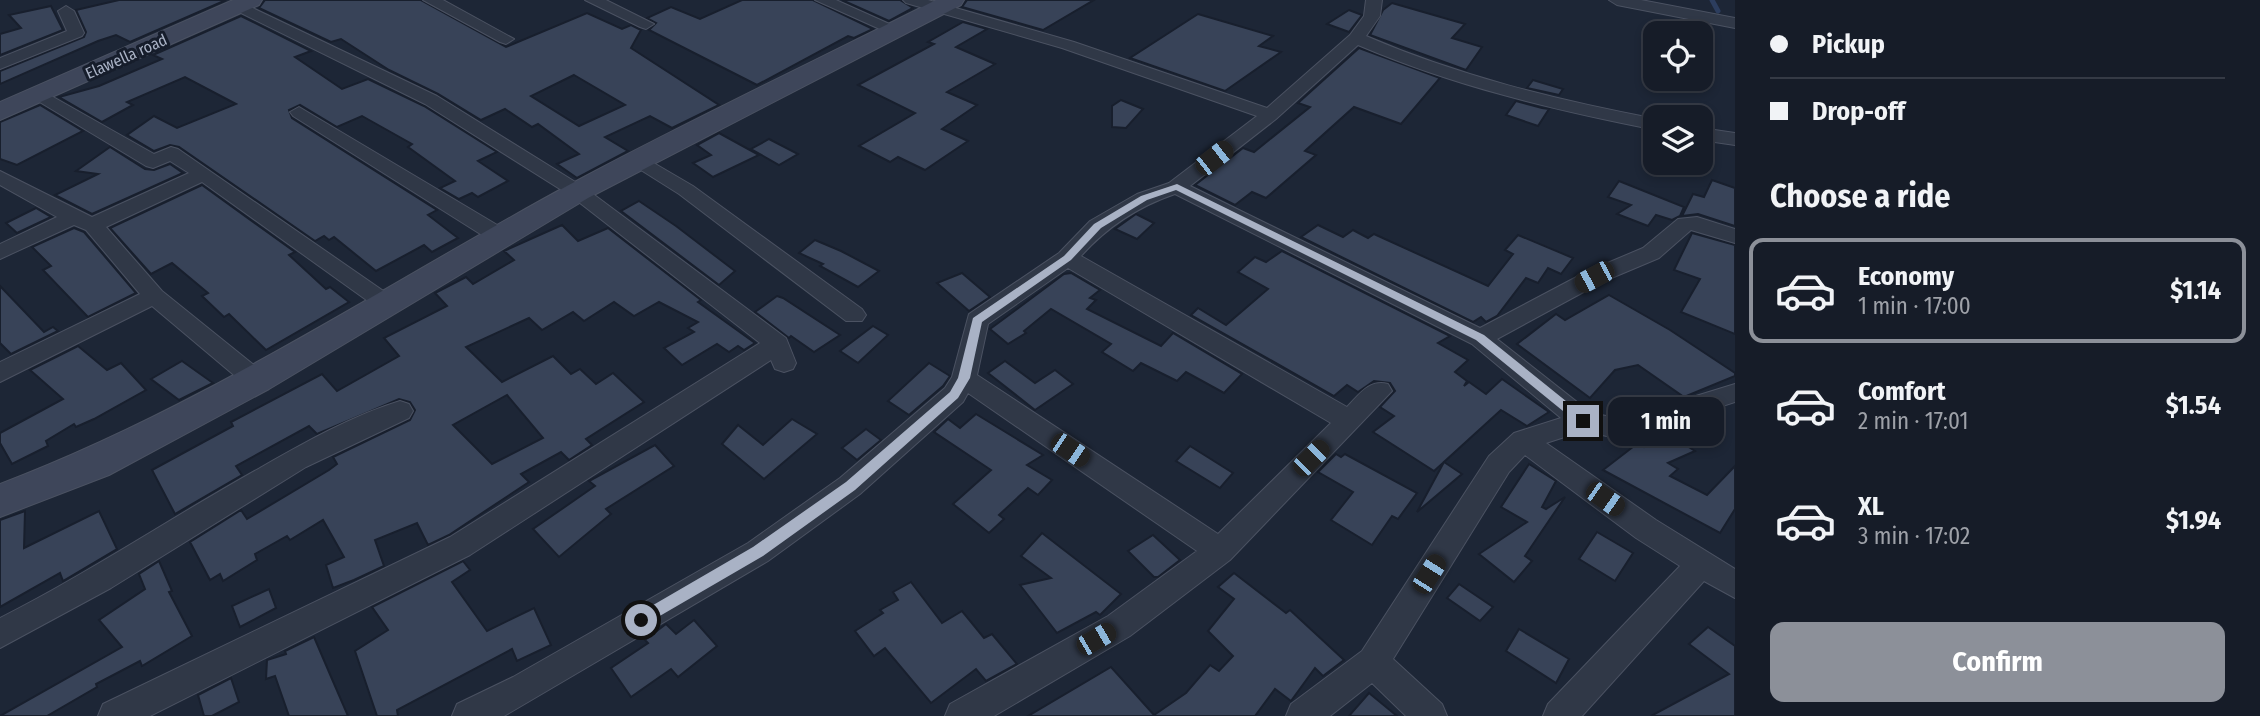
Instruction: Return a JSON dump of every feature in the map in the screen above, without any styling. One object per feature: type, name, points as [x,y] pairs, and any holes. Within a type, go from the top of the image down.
[{"type":"street","points":[[431,0],[506,39]]},
{"type":"street","points":[[593,0],[646,24]]},
{"type":"street","points":[[823,0],[897,32]]},
{"type":"street","points":[[469,716],[525,688],[758,552],[850,486],[954,395],[964,378],[976,320],[1068,258],[1097,226],[1144,198],[1177,187],[1270,115],[1356,38],[1372,16],[1374,0]]},
{"type":"street","points":[[1617,0],[1735,23]]},
{"type":"street","points":[[116,716],[460,546],[780,353],[578,191],[431,100],[245,3]]},
{"type":"street","name":"Elawella road","points":[[0,112],[245,3]]},
{"type":"street","points":[[0,501],[95,464],[256,380],[578,191],[897,32],[934,3],[1068,45],[1270,115]]},
{"type":"street","points":[[0,64],[76,33],[66,11]]},
{"type":"street","points":[[1356,38],[1405,60],[1519,96],[1643,122]]},
{"type":"street","points":[[39,94],[153,162],[171,153],[387,304]]},
{"type":"street","points":[[299,112],[501,237]]},
{"type":"street","points":[[1713,136],[1735,139]]},
{"type":"street","points":[[640,161],[686,190],[854,315]]},
{"type":"street","points":[[0,252],[203,174]]},
{"type":"street","points":[[0,177],[83,221],[154,296],[256,380]]},
{"type":"street","points":[[1177,187],[1480,338],[1583,421],[1621,429],[1735,393]]},
{"type":"street","points":[[1480,338],[1594,277],[1651,253],[1685,224],[1697,223],[1735,236]]},
{"type":"street","points":[[1068,258],[1348,420]]},
{"type":"street","points":[[0,373],[154,296]]},
{"type":"street","points":[[964,378],[1220,551]]},
{"type":"street","points":[[962,716],[1119,626],[1220,551],[1379,391]]},
{"type":"street","points":[[0,634],[68,599],[220,505],[351,430],[400,411]]},
{"type":"street","points":[[1303,716],[1373,662],[1499,464],[1523,440],[1583,421]]},
{"type":"street","points":[[1523,440],[1700,565],[1735,586]]},
{"type":"street","points":[[1560,716],[1700,565]]},
{"type":"street","points":[[1373,662],[1430,716]]},
{"type":"building","points":[[119,0],[226,0],[130,42],[116,35],[98,41],[0,84],[0,71],[84,37],[86,32],[76,10]]},
{"type":"building","points":[[265,0],[421,0],[506,47],[587,13],[622,29],[631,25],[641,30],[631,48],[719,105],[672,128],[650,116],[605,137],[628,151],[577,178],[557,164],[579,154],[538,124],[532,127],[505,109],[481,120],[438,94],[389,70],[341,39],[331,42],[259,8]],"holes":[[[574,75],[625,105],[579,126],[531,96]]]},
{"type":"building","points":[[742,0],[813,0],[873,29],[854,38],[848,36],[757,85],[649,30],[656,23],[647,18],[671,7],[700,19]]},
{"type":"building","points":[[842,0],[900,0],[913,8],[889,21]]},
{"type":"building","points":[[967,0],[1094,0],[1043,30],[962,7]]},
{"type":"building","points":[[1392,3],[1465,24],[1452,38],[1482,47],[1466,70],[1370,35],[1383,10]]},
{"type":"building","points":[[51,6],[63,30],[0,55],[0,34],[21,28],[9,15]]},
{"type":"building","points":[[1349,10],[1362,15],[1349,32],[1327,24]]},
{"type":"building","points":[[1198,14],[1273,36],[1259,46],[1281,52],[1225,91],[1130,58]]},
{"type":"building","points":[[241,16],[311,51],[295,57],[342,89],[368,79],[424,106],[497,152],[478,161],[508,181],[478,197],[472,193],[459,199],[440,188],[455,181],[408,147],[412,144],[362,116],[337,127],[300,105],[289,110],[292,118],[437,210],[428,215],[458,238],[432,252],[424,245],[376,271],[334,237],[329,240],[324,236],[315,241],[179,147],[170,145],[154,151],[127,135],[154,116],[177,128],[236,104],[185,77],[127,102],[133,105],[102,122],[59,97],[99,86],[162,59],[153,55]]},
{"type":"building","points":[[963,22],[987,29],[956,47],[995,64],[947,92],[977,105],[942,129],[968,141],[925,170],[898,157],[890,162],[859,146],[915,113],[858,85],[934,44],[928,42]]},
{"type":"building","points":[[1359,48],[1440,78],[1401,124],[1354,107],[1305,151],[1316,155],[1266,198],[1252,192],[1235,205],[1195,185],[1243,148],[1254,152],[1310,107],[1298,103]]},
{"type":"building","points":[[1533,80],[1563,89],[1559,95],[1527,88]]},
{"type":"building","points":[[1121,100],[1143,109],[1126,128],[1112,127],[1112,106]]},
{"type":"building","points":[[1516,101],[1549,109],[1538,126],[1506,115]]},
{"type":"building","points":[[40,105],[83,131],[17,165],[0,159],[0,122]]},
{"type":"building","points":[[719,133],[759,155],[713,177],[693,163],[711,155],[697,145]]},
{"type":"building","points":[[769,139],[798,154],[779,165],[751,149]]},
{"type":"building","points":[[110,147],[145,169],[154,170],[170,164],[183,173],[92,214],[55,195],[98,174],[76,171]]},
{"type":"building","points":[[1712,180],[1735,188],[1735,226],[1698,214],[1682,216],[1693,194],[1704,197]]},
{"type":"building","points":[[1619,181],[1684,207],[1680,216],[1672,220],[1656,215],[1648,226],[1617,214],[1631,205],[1608,197]]},
{"type":"building","points":[[202,185],[295,252],[289,255],[326,289],[330,287],[349,302],[266,350],[229,314],[224,317],[202,296],[208,293],[172,263],[151,274],[110,228]]},
{"type":"building","points":[[639,201],[735,271],[719,285],[621,211]]},
{"type":"building","points":[[36,208],[51,217],[17,233],[6,223]]},
{"type":"building","points":[[1136,214],[1154,223],[1137,239],[1115,229]]},
{"type":"building","points":[[562,225],[578,241],[608,228],[701,300],[698,302],[755,343],[744,350],[738,346],[729,352],[717,344],[682,365],[664,348],[694,332],[688,328],[698,322],[659,302],[634,316],[614,302],[584,321],[573,312],[542,330],[529,318],[466,347],[502,382],[553,356],[571,374],[580,369],[596,384],[613,373],[644,402],[586,439],[592,445],[569,460],[561,452],[521,474],[529,482],[449,535],[428,545],[417,523],[375,540],[384,566],[354,580],[333,588],[326,565],[344,557],[323,520],[290,540],[287,536],[255,554],[257,560],[223,581],[220,574],[210,580],[190,542],[241,510],[247,519],[329,470],[337,464],[333,457],[410,420],[415,410],[410,402],[399,399],[317,434],[309,426],[236,466],[242,475],[175,514],[152,470],[233,426],[231,422],[322,374],[337,391],[399,356],[384,338],[447,306],[435,293],[466,277],[473,284],[514,260],[504,251]],"holes":[[[507,395],[543,438],[492,464],[453,425]]]},
{"type":"building","points":[[1318,225],[1343,237],[1353,230],[1368,238],[1374,234],[1488,286],[1513,254],[1505,250],[1518,235],[1573,258],[1561,274],[1548,268],[1538,283],[1526,278],[1497,316],[1486,322],[1481,317],[1473,322],[1301,237]]},
{"type":"building","points":[[74,228],[84,232],[136,293],[88,317],[43,270],[51,266],[32,247]]},
{"type":"building","points":[[1692,233],[1735,245],[1735,334],[1681,312],[1700,279],[1674,270]]},
{"type":"building","points":[[815,240],[879,271],[858,287],[820,266],[823,264],[799,253]]},
{"type":"building","points":[[1282,251],[1450,336],[1438,343],[1468,360],[1455,372],[1467,381],[1464,386],[1469,382],[1486,394],[1502,379],[1549,412],[1527,426],[1501,410],[1434,471],[1373,432],[1394,416],[1380,407],[1395,391],[1390,383],[1374,381],[1358,392],[1347,385],[1334,396],[1191,315],[1198,308],[1226,325],[1268,289],[1238,272],[1255,257],[1266,262]]},
{"type":"building","points":[[962,273],[990,297],[969,311],[937,283]]},
{"type":"building","points":[[1071,273],[1100,290],[1090,298],[1096,300],[1087,309],[1161,346],[1173,333],[1242,374],[1224,393],[1186,372],[1177,381],[1141,363],[1133,371],[1102,352],[1111,344],[1051,309],[1024,331],[1026,333],[1008,344],[990,329],[1064,274]]},
{"type":"building","points":[[0,286],[44,332],[53,327],[58,331],[11,354],[0,343]]},
{"type":"building","points":[[1609,295],[1670,330],[1735,373],[1735,376],[1684,397],[1638,365],[1615,370],[1590,398],[1517,344],[1556,314],[1565,320]]},
{"type":"building","points":[[777,296],[840,335],[814,352],[791,336],[789,338],[755,312]]},
{"type":"building","points":[[873,326],[888,335],[858,363],[840,351]]},
{"type":"building","points":[[78,346],[107,370],[121,363],[146,390],[94,419],[76,427],[74,424],[46,441],[48,446],[12,464],[0,443],[0,433],[63,399],[30,370]]},
{"type":"building","points":[[182,361],[213,383],[179,400],[151,379]]},
{"type":"building","points":[[1005,361],[1035,383],[1055,370],[1073,384],[1035,410],[988,373]]},
{"type":"building","points":[[929,363],[950,376],[943,386],[909,415],[888,401]]},
{"type":"building","points":[[976,414],[1043,455],[1027,465],[1052,480],[1038,495],[1028,488],[999,515],[1004,519],[989,533],[953,504],[991,470],[934,432],[948,419],[960,428]]},
{"type":"building","points":[[792,419],[817,434],[764,479],[722,444],[738,425],[763,445]]},
{"type":"building","points":[[866,429],[881,440],[857,460],[842,448]]},
{"type":"building","points":[[1665,432],[1695,451],[1668,463],[1678,469],[1670,476],[1707,495],[1735,466],[1735,509],[1720,533],[1603,470],[1638,443],[1644,447]]},
{"type":"building","points":[[655,445],[674,466],[606,509],[611,514],[559,557],[533,529],[595,486],[589,481]]},
{"type":"building","points":[[1190,446],[1233,473],[1220,488],[1176,461]]},
{"type":"building","points":[[1336,454],[1341,457],[1345,454],[1417,493],[1398,519],[1392,516],[1372,545],[1331,520],[1353,492],[1318,472]]},
{"type":"building","points":[[1444,462],[1462,474],[1417,512]]},
{"type":"building","points":[[1529,464],[1556,481],[1542,507],[1546,509],[1565,497],[1525,556],[1532,561],[1514,582],[1479,554],[1527,522],[1501,507]]},
{"type":"building","points":[[25,511],[24,548],[99,511],[117,549],[63,581],[60,573],[0,607],[0,520]]},
{"type":"building","points":[[1597,532],[1633,553],[1615,581],[1579,559]]},
{"type":"building","points":[[1042,533],[1121,594],[1100,615],[1096,612],[1057,633],[1020,585],[1051,578],[1021,556]]},
{"type":"building","points":[[1153,535],[1180,560],[1158,577],[1154,577],[1128,551]]},
{"type":"building","points":[[159,561],[172,591],[169,592],[192,636],[142,666],[140,661],[96,684],[97,687],[47,716],[0,716],[122,647],[99,620],[145,589],[139,574]]},
{"type":"building","points":[[463,561],[470,570],[452,582],[487,631],[534,608],[551,645],[517,661],[512,649],[397,710],[398,716],[377,716],[355,651],[388,630],[372,607]]},
{"type":"building","points":[[1234,573],[1286,613],[1290,610],[1344,660],[1323,676],[1315,668],[1291,701],[1275,689],[1255,716],[1028,716],[1111,667],[1154,715],[1186,693],[1210,665],[1219,671],[1233,656],[1208,631],[1234,599],[1218,587]]},
{"type":"building","points":[[911,582],[942,623],[962,611],[984,638],[992,634],[1017,664],[986,681],[976,669],[931,703],[885,648],[874,656],[855,631],[883,613],[880,610],[898,600],[893,592]]},
{"type":"building","points":[[1459,584],[1493,607],[1480,621],[1447,598]]},
{"type":"building","points":[[269,589],[276,608],[240,627],[232,606]]},
{"type":"building","points":[[694,620],[717,646],[678,677],[671,669],[631,697],[611,668],[648,643],[645,640],[666,624],[676,634]]},
{"type":"building","points":[[1708,627],[1735,646],[1735,716],[1651,716],[1729,674],[1689,644]]},
{"type":"building","points":[[1519,629],[1569,659],[1556,683],[1506,651]]},
{"type":"building","points":[[314,637],[348,716],[289,716],[275,676],[266,679],[267,660],[286,654],[285,651]]},
{"type":"building","points":[[231,678],[239,702],[212,716],[204,716],[198,695]]},
{"type":"building","points":[[1369,693],[1397,716],[1349,716]]},
{"type":"waterway","points":[[1712,0],[1718,11]]},
{"type":"route","points":[[641,620],[758,552],[850,486],[954,395],[964,378],[976,320],[1068,258],[1097,226],[1144,198],[1177,187],[1480,338],[1583,421]]}]
